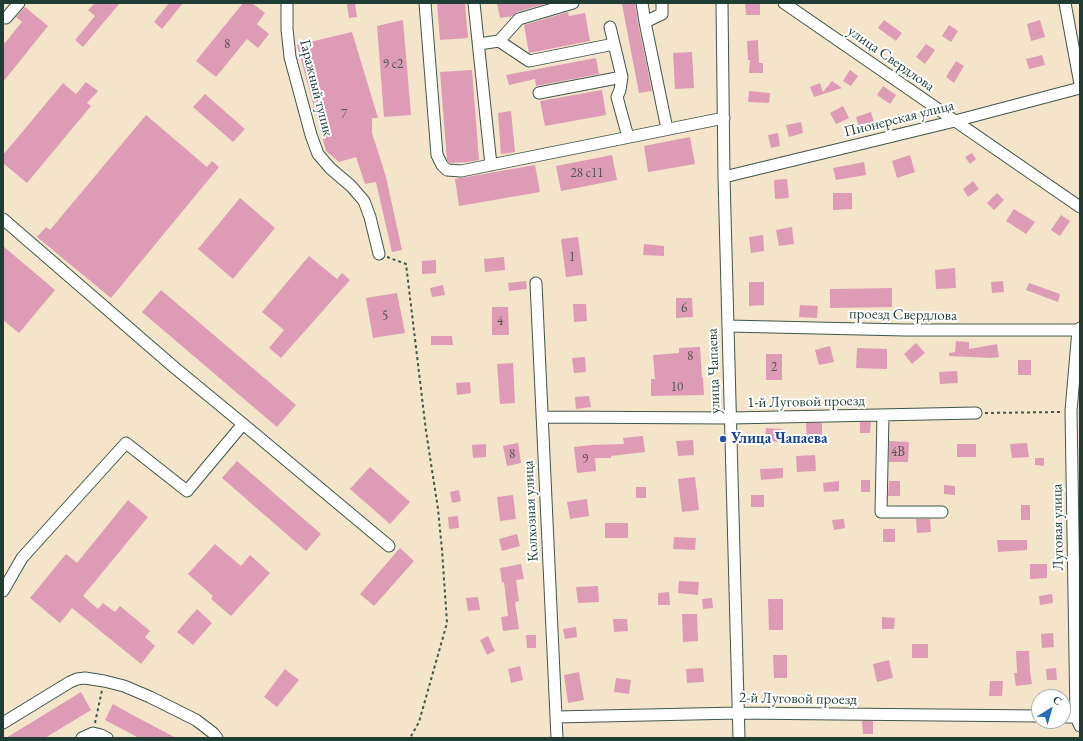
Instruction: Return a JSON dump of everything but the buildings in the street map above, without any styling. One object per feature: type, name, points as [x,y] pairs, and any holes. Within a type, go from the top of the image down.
[{"type":"street","points":[[6,18],[19,3]]},
{"type":"street","name":"Гаражный тупик","points":[[287,3],[286,29],[290,57],[310,135],[318,154],[330,168],[351,186],[364,201],[370,217],[379,254]]},
{"type":"street","points":[[425,3],[437,155],[442,165],[447,170],[461,171],[724,118]]},
{"type":"street","points":[[474,3],[491,165]]},
{"type":"street","points":[[479,44],[499,41],[519,19],[573,3]]},
{"type":"street","points":[[642,3],[667,129]]},
{"type":"street","points":[[645,22],[662,14],[662,3]]},
{"type":"street","name":"улица Чапаева","points":[[722,3],[724,177],[739,738]]},
{"type":"street","name":"улица Свердлова","points":[[784,3],[1080,207]]},
{"type":"street","points":[[1065,3],[1080,84]]},
{"type":"street","points":[[610,27],[622,77],[620,90],[617,97],[628,137]]},
{"type":"street","points":[[499,41],[529,61],[614,44]]},
{"type":"street","points":[[540,93],[622,77]]},
{"type":"street","name":"Пионерская улица","points":[[724,177],[955,121],[1080,88]]},
{"type":"street","points":[[3,219],[175,368],[389,546]]},
{"type":"street","name":"Колхозная улица","points":[[536,284],[557,738]]},
{"type":"street","name":"проезд Свердлова","points":[[728,326],[905,330],[1079,329]]},
{"type":"street","name":"Луговая улица","points":[[1078,721],[1072,411],[1079,329]]},
{"type":"street","name":"1-й Луговой проезд","points":[[542,417],[731,418],[976,413]]},
{"type":"street","points":[[883,415],[881,512],[942,512]]},
{"type":"street","points":[[3,591],[22,558],[126,443],[187,491],[243,424]]},
{"type":"street","points":[[3,723],[70,682],[85,678],[124,686],[150,697],[196,720],[217,738]]},
{"type":"street","name":"2-й Луговой проезд","points":[[556,717],[738,713],[1031,716]]},
{"type":"street","points":[[82,738],[93,733],[107,738]]},
{"type":"path","points":[[379,254],[406,264],[443,558],[447,623],[419,722],[410,738]]},
{"type":"path","points":[[976,413],[1072,411]]},
{"type":"path","points":[[93,733],[104,681]]},
{"type":"place","name":"Улица Чапаева","points":[[723,439]]}]
